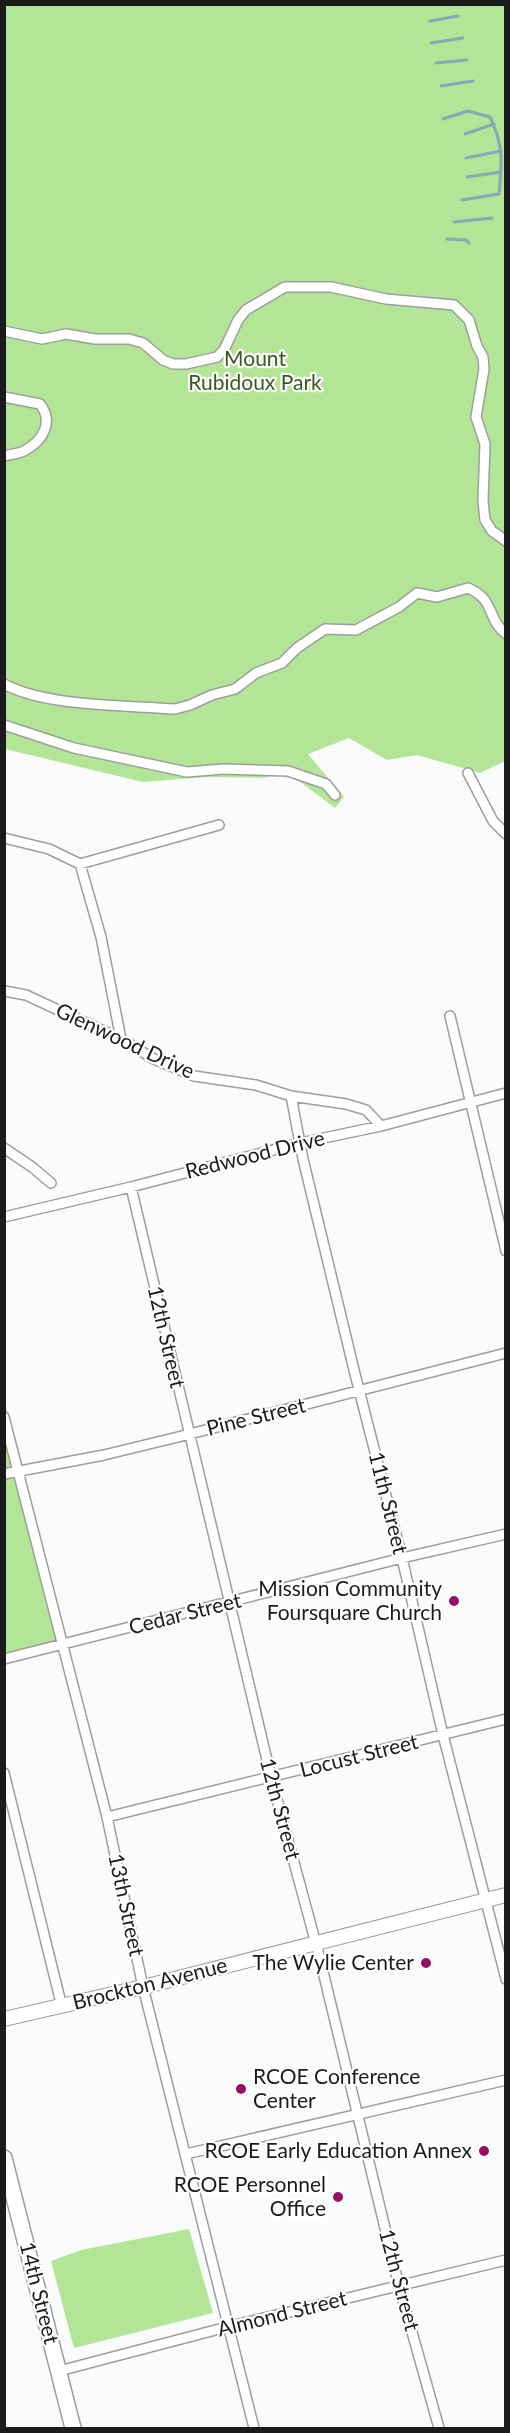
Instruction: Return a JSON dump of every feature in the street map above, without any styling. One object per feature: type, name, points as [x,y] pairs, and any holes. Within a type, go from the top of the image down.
[{"type":"main road","name":"Brockton Avenue","points":[[4,2019],[143,1987],[506,1895]]},
{"type":"main road","name":"14th Street","points":[[4,2158],[73,2428]]},
{"type":"street","points":[[4,331],[42,339],[66,334],[95,339],[129,339],[143,343],[164,360],[173,364],[186,364],[217,357],[224,350],[238,320],[246,310],[285,287],[331,287],[386,299],[454,305],[469,320],[483,357],[484,369],[476,417],[485,444],[483,501],[485,520],[492,531],[506,541]]},
{"type":"street","points":[[4,397],[40,404],[47,413],[47,428],[35,443],[22,453],[4,456]]},
{"type":"street","points":[[4,684],[41,698],[175,709],[190,705],[212,694],[235,689],[256,673],[282,663],[297,648],[325,629],[356,630],[399,607],[417,593],[437,597],[468,588],[486,599],[495,625],[506,634]]},
{"type":"street","points":[[4,725],[74,748],[187,772],[223,769],[288,771],[326,784],[335,795]]},
{"type":"street","points":[[468,774],[493,821],[506,834]]},
{"type":"street","points":[[4,838],[50,849],[80,864],[219,825]]},
{"type":"street","points":[[80,864],[101,937],[121,1039]]},
{"type":"street","name":"Glenwood Drive","points":[[4,991],[26,994],[121,1039],[154,1059],[194,1076],[256,1085],[291,1096],[346,1104],[366,1110],[381,1126]]},
{"type":"street","points":[[450,1016],[506,1251]]},
{"type":"street","name":"Redwood Drive","points":[[4,1217],[300,1143],[381,1126],[506,1093]]},
{"type":"street","name":"11th Street","points":[[291,1096],[359,1391],[506,1980]]},
{"type":"street","points":[[4,1148],[51,1183]]},
{"type":"street","name":"12th Street","points":[[131,1187],[271,1777],[315,1942],[399,2286],[439,2428]]},
{"type":"street","name":"Pine Street","points":[[4,1474],[104,1455],[506,1353]]},
{"type":"street","name":"13th Street","points":[[4,1417],[107,1817],[143,1987],[254,2428]]},
{"type":"street","name":"Cedar Street","points":[[4,1659],[402,1558],[506,1534]]},
{"type":"street","name":"Locust Street","points":[[107,1817],[506,1719]]},
{"type":"street","points":[[4,1773],[62,2007]]},
{"type":"street","points":[[186,2154],[506,2080]]},
{"type":"street","name":"Almond Street","points":[[59,2371],[228,2327],[506,2260]]},
{"type":"green space","name":"Mount Rubidoux Park","points":[[5,5],[505,5],[505,761],[480,773],[417,755],[387,760],[349,738],[308,754],[344,797],[335,808],[295,778],[278,774],[263,778],[208,777],[143,782],[5,749]]},
{"type":"green space","points":[[4,1400],[65,1643],[4,1657]]},
{"type":"green space","points":[[189,2229],[213,2313],[74,2348],[51,2261],[81,2250]]},
{"type":"waterway","points":[[430,21],[458,16]]},
{"type":"waterway","points":[[431,43],[463,38]]},
{"type":"waterway","points":[[436,63],[467,60]]},
{"type":"waterway","points":[[441,86],[473,81]]},
{"type":"waterway","points":[[443,119],[468,111],[490,117],[498,137],[501,164],[499,194],[462,200]]},
{"type":"waterway","points":[[465,134],[494,124]]},
{"type":"waterway","points":[[466,158],[501,151]]},
{"type":"waterway","points":[[467,177],[501,172]]},
{"type":"waterway","points":[[454,222],[492,218]]},
{"type":"waterway","points":[[447,239],[466,240],[469,243]]},
{"type":"place","name":"Mission Community Foursquare Church","points":[[454,1601]]},
{"type":"place","name":"The Wylie Center","points":[[426,1963]]},
{"type":"place","name":"RCOE Conference Center","points":[[241,2089]]},
{"type":"place","name":"RCOE Early Education Annex","points":[[484,2151]]},
{"type":"place","name":"RCOE Personnel Office","points":[[338,2197]]}]
